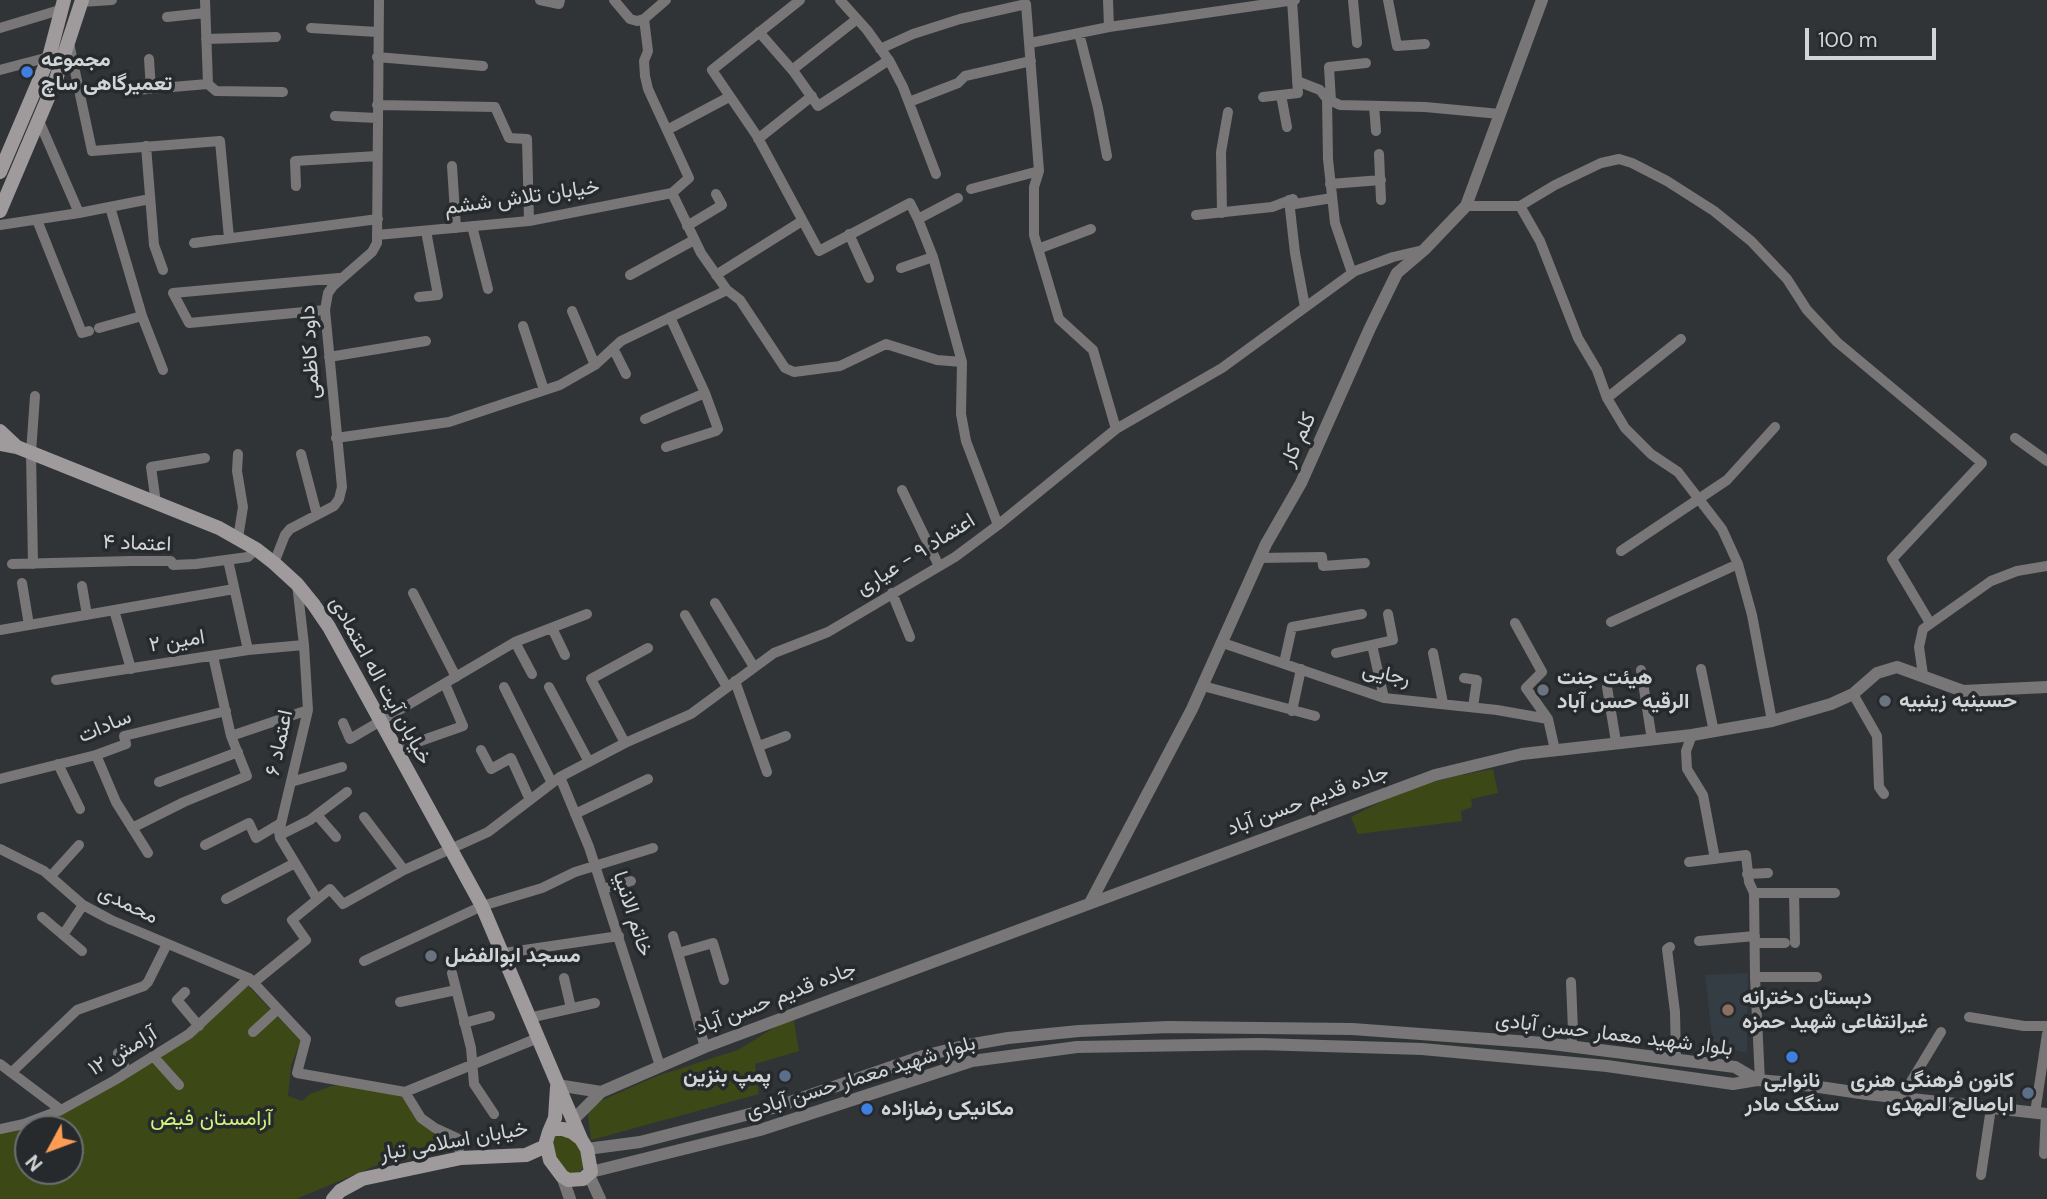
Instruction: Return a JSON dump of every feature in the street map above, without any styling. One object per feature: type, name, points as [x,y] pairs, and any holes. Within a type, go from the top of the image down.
[{"type":"main road","points":[[0,211],[38,121],[82,1]]},
{"type":"main road","points":[[0,172],[49,57],[64,5]]},
{"type":"main road","points":[[0,432],[17,447]]},
{"type":"main road","points":[[0,444],[17,447]]},
{"type":"main road","name":"خیابان آیت اله اعتمادی","points":[[17,447],[219,528],[256,549],[297,584],[330,627],[482,906],[584,1144]]},
{"type":"main road","points":[[548,1139],[554,1129],[564,1129],[584,1144],[590,1173],[576,1181],[562,1176],[550,1160],[548,1139],[555,1118],[557,1085]]},
{"type":"main road","name":"خیابان اسلامی تبار","points":[[333,1199],[340,1191],[362,1179],[461,1158],[526,1155],[548,1139]]},
{"type":"street","points":[[82,1],[112,0]]},
{"type":"street","points":[[205,0],[208,84],[216,92],[283,92]]},
{"type":"street","name":"داود کاظمی","points":[[274,563],[290,529],[334,506],[342,487],[325,310],[327,293],[339,278],[373,251],[377,234],[379,0]]},
{"type":"street","points":[[540,0],[559,4],[560,0]]},
{"type":"street","points":[[614,0],[630,19],[637,21],[644,19],[666,0]]},
{"type":"street","points":[[800,0],[712,69],[758,139],[819,251],[909,203],[919,219],[933,257],[961,362],[963,428],[998,525]]},
{"type":"street","points":[[840,0],[889,60],[903,87],[936,174]]},
{"type":"street","points":[[1108,0],[1109,27]]},
{"type":"street","points":[[1206,0],[1209,13]]},
{"type":"street","points":[[1030,43],[1109,27],[1293,0],[1298,93],[1263,97]]},
{"type":"street","points":[[1353,0],[1357,43]]},
{"type":"street","points":[[1388,0],[1397,46],[1425,44]]},
{"type":"street","name":"کلم کار","points":[[1090,903],[1203,686],[1260,558],[1301,483],[1397,273],[1424,250],[1465,206],[1542,0]]},
{"type":"street","points":[[880,49],[912,34],[960,19],[1026,4],[1039,171],[1034,187],[1034,235],[1059,319],[1093,350],[1116,429]]},
{"type":"street","points":[[0,28],[64,5]]},
{"type":"street","points":[[167,17],[205,13]]},
{"type":"street","points":[[644,19],[648,51],[644,61],[648,89],[689,178],[672,192],[694,240],[716,275],[727,290],[740,300],[785,369],[794,372],[840,366],[886,344],[937,360],[961,362]]},
{"type":"street","points":[[792,70],[857,19]]},
{"type":"street","points":[[311,27],[377,32]]},
{"type":"street","points":[[759,32],[792,70],[818,106],[889,60]]},
{"type":"street","points":[[1079,33],[1107,156]]},
{"type":"street","points":[[206,38],[276,37]]},
{"type":"street","points":[[68,41],[92,150],[220,141],[229,238]]},
{"type":"street","points":[[0,70],[49,57]]},
{"type":"street","points":[[377,57],[483,66]]},
{"type":"street","points":[[149,59],[151,89]]},
{"type":"street","points":[[909,103],[958,83],[965,76],[1031,61]]},
{"type":"street","points":[[1352,273],[1335,223],[1330,184],[1333,102],[1329,67],[1366,63]]},
{"type":"street","points":[[1297,81],[1320,90],[1333,102],[1500,114]]},
{"type":"street","points":[[136,90],[208,84]]},
{"type":"street","points":[[1281,95],[1287,127]]},
{"type":"street","points":[[758,139],[812,96]]},
{"type":"street","points":[[667,130],[730,97]]},
{"type":"street","points":[[377,105],[495,107],[509,138],[527,139],[529,220]]},
{"type":"street","points":[[1374,106],[1376,131]]},
{"type":"street","points":[[1222,213],[1221,152],[1228,112]]},
{"type":"street","points":[[335,116],[377,118]]},
{"type":"street","points":[[38,121],[79,213]]},
{"type":"street","points":[[146,146],[154,245],[163,270]]},
{"type":"street","points":[[1379,154],[1381,200]]},
{"type":"street","points":[[296,186],[295,161],[377,156]]},
{"type":"street","points":[[1465,206],[1520,206],[1555,185],[1610,160],[1619,159],[1667,181],[1714,211],[1751,241],[1787,279],[1807,310],[1837,342],[1982,463],[1892,559],[1930,623]]},
{"type":"street","points":[[452,166],[456,228]]},
{"type":"street","points":[[971,189],[1039,171]]},
{"type":"street","points":[[1330,184],[1381,180]]},
{"type":"street","name":"خیابان تلاش ششم","points":[[377,234],[529,220],[672,192]]},
{"type":"street","points":[[687,226],[722,205],[716,194]]},
{"type":"street","points":[[919,219],[958,198]]},
{"type":"street","points":[[1196,215],[1272,207],[1293,199],[1294,204],[1332,198]]},
{"type":"street","points":[[0,225],[150,199]]},
{"type":"street","points":[[1289,200],[1305,307]]},
{"type":"street","points":[[1520,206],[1540,241],[1578,338],[1625,428],[1651,454],[1678,472],[1722,529],[1738,564],[1755,628],[1772,721]]},
{"type":"street","points":[[110,207],[142,316],[163,370]]},
{"type":"street","points":[[37,219],[82,333],[142,316]]},
{"type":"street","points":[[194,243],[378,219]]},
{"type":"street","points":[[716,275],[802,221]]},
{"type":"street","points":[[472,226],[488,289]]},
{"type":"street","points":[[1038,249],[1091,229]]},
{"type":"street","points":[[419,297],[438,295],[426,231]]},
{"type":"street","points":[[849,234],[869,278]]},
{"type":"street","points":[[630,275],[694,240]]},
{"type":"street","name":"اعتماد ۹ - عیاری","points":[[317,899],[330,889],[343,904],[404,870],[488,832],[556,780],[625,743],[691,714],[774,653],[828,632],[955,557],[1116,429],[1222,368],[1352,273],[1393,257],[1424,250]]},
{"type":"street","points":[[901,268],[933,257]]},
{"type":"street","points":[[325,310],[189,323],[173,293],[339,278]]},
{"type":"street","points":[[337,438],[449,422],[560,385],[595,365],[621,341],[727,290]]},
{"type":"street","points":[[572,311],[595,365]]},
{"type":"street","points":[[666,447],[717,430],[705,393],[670,317]]},
{"type":"street","points":[[523,326],[544,390]]},
{"type":"street","points":[[1607,398],[1681,339]]},
{"type":"street","points":[[330,357],[426,341]]},
{"type":"street","points":[[613,348],[626,374]]},
{"type":"street","points":[[645,419],[705,393]]},
{"type":"street","points":[[33,564],[32,453],[35,396]]},
{"type":"street","points":[[1621,551],[1727,480],[1775,427]]},
{"type":"street","points":[[2015,438],[2047,461]]},
{"type":"street","points":[[238,454],[237,471],[243,507],[238,538]]},
{"type":"street","points":[[301,454],[317,515]]},
{"type":"street","points":[[156,503],[151,467],[205,458]]},
{"type":"street","points":[[902,490],[939,566]]},
{"type":"street","name":"اعتماد ۴","points":[[12,564],[171,561],[173,565],[182,565],[248,557],[256,549]]},
{"type":"street","points":[[1260,558],[1322,557],[1323,566],[1365,562]]},
{"type":"street","points":[[228,560],[248,650]]},
{"type":"street","points":[[1611,622],[1738,564]]},
{"type":"street","points":[[1923,675],[1919,639],[1923,629],[1991,581],[2017,571],[2047,566]]},
{"type":"street","points":[[22,583],[29,625]]},
{"type":"street","name":"اعتماد ۶","points":[[281,829],[308,710],[297,584]]},
{"type":"street","points":[[82,586],[87,615]]},
{"type":"street","points":[[0,630],[234,589]]},
{"type":"street","points":[[413,593],[456,677]]},
{"type":"street","points":[[892,593],[910,637]]},
{"type":"street","points":[[715,603],[754,667]]},
{"type":"street","points":[[114,610],[131,668]]},
{"type":"street","points":[[343,723],[350,739],[515,642],[587,614]]},
{"type":"street","points":[[1284,663],[1292,627],[1362,614]]},
{"type":"street","points":[[1336,653],[1393,640],[1388,614]]},
{"type":"street","points":[[685,615],[731,684],[759,746],[767,772]]},
{"type":"street","points":[[1515,623],[1542,672],[1526,688],[1548,719],[1555,750]]},
{"type":"street","points":[[552,628],[565,655]]},
{"type":"street","points":[[515,642],[532,674]]},
{"type":"street","name":"رجایی","points":[[1223,643],[1384,698],[1473,707],[1548,719]]},
{"type":"street","name":"امین ۲","points":[[56,680],[248,650],[304,645]]},
{"type":"street","points":[[1372,645],[1384,698]]},
{"type":"street","points":[[625,743],[591,679],[648,648]]},
{"type":"street","points":[[1433,653],[1443,704]]},
{"type":"street","points":[[132,828],[163,811],[247,776],[231,736],[213,656]]},
{"type":"street","name":"جاده قدیم حسن آباد","points":[[573,1119],[601,1092],[705,1047],[1435,775],[1522,754],[1692,735],[1772,721],[1831,704],[1853,694],[1877,673],[1897,667],[1963,691],[2047,687]]},
{"type":"street","points":[[1701,669],[1714,732]]},
{"type":"street","points":[[1293,711],[1301,670]]},
{"type":"street","points":[[1641,670],[1651,740]]},
{"type":"street","points":[[1464,678],[1477,680],[1473,707]]},
{"type":"street","points":[[395,750],[463,726],[444,684]]},
{"type":"street","points":[[1203,686],[1315,716]]},
{"type":"street","name":"خاتم الانبیا","points":[[503,687],[575,814],[619,936],[660,1066]]},
{"type":"street","points":[[549,687],[589,762]]},
{"type":"street","points":[[1607,687],[1616,742]]},
{"type":"street","points":[[1853,694],[1877,736],[1879,787],[1884,794]]},
{"type":"street","points":[[231,736],[308,710]]},
{"type":"street","name":"سادات","points":[[0,779],[96,755],[126,744],[124,736],[226,711]]},
{"type":"street","points":[[1692,735],[1686,751],[1687,769],[1703,794],[1715,859]]},
{"type":"street","points":[[759,746],[786,736]]},
{"type":"street","points":[[1668,738],[1675,737],[1686,751]]},
{"type":"street","points":[[481,750],[491,769],[511,758],[530,800]]},
{"type":"street","points":[[159,782],[238,752]]},
{"type":"street","points":[[96,755],[116,802],[148,853]]},
{"type":"street","points":[[58,764],[80,810]]},
{"type":"street","points":[[291,782],[342,767]]},
{"type":"street","points":[[575,814],[648,779]]},
{"type":"street","points":[[205,845],[249,823],[256,838],[281,829],[317,815],[347,792]]},
{"type":"street","points":[[317,815],[336,837]]},
{"type":"street","points":[[364,817],[404,870]]},
{"type":"street","points":[[281,829],[295,863],[317,899]]},
{"type":"street","points":[[51,876],[79,845]]},
{"type":"street","points":[[364,961],[482,906],[542,888],[595,865],[653,848]]},
{"type":"street","name":"محمدی","points":[[0,849],[51,876],[83,905],[133,931],[251,980]]},
{"type":"street","points":[[1689,862],[1746,855],[1754,892],[1758,1080],[2043,1114]]},
{"type":"street","points":[[226,899],[295,863]]},
{"type":"street","points":[[1748,874],[1768,873]]},
{"type":"street","points":[[603,890],[631,881]]},
{"type":"street","points":[[1754,892],[1835,893]]},
{"type":"street","points":[[1699,941],[1755,939],[1790,943],[1794,893]]},
{"type":"street","name":"آرامش ۱۲","points":[[0,1129],[24,1124],[61,1110],[199,1026],[251,980],[306,940],[292,920],[317,899]]},
{"type":"street","points":[[63,935],[83,905]]},
{"type":"street","points":[[42,916],[82,951]]},
{"type":"street","points":[[504,953],[619,936]]},
{"type":"street","points":[[673,936],[705,1047]]},
{"type":"street","points":[[678,953],[713,943],[724,980]]},
{"type":"street","points":[[12,1072],[77,1010],[87,1004],[144,986],[167,944]]},
{"type":"street","points":[[1670,947],[1667,950],[1675,1012],[1675,1059]]},
{"type":"street","points":[[452,973],[474,1083],[494,1114]]},
{"type":"street","points":[[1755,976],[1817,977]]},
{"type":"street","points":[[564,978],[571,1008]]},
{"type":"street","points":[[251,980],[306,1039],[297,1073],[405,1092],[538,1038]]},
{"type":"street","points":[[1571,982],[1572,1047]]},
{"type":"street","points":[[400,1002],[456,990]]},
{"type":"street","points":[[186,992],[177,1000],[199,1026]]},
{"type":"street","points":[[529,1018],[595,1003]]},
{"type":"street","points":[[253,1032],[278,1009]]},
{"type":"street","points":[[464,1023],[490,1016]]},
{"type":"street","points":[[1969,1017],[2025,1026],[2047,1026]]},
{"type":"street","name":"بلوار شهید معمار حسن آبادی","points":[[584,1144],[640,1142],[761,1111],[923,1056],[1008,1038],[1168,1027],[1352,1029],[1572,1047],[1735,1067],[1758,1080]]},
{"type":"street","points":[[1901,1098],[1941,1032]]},
{"type":"street","points":[[2045,1154],[2043,1114],[2047,1034]]},
{"type":"street","name":"بلوار شهید معمار حسن آبادی","points":[[590,1173],[760,1130],[972,1061],[1077,1047],[1259,1044],[1422,1049],[1607,1066],[1733,1084],[1758,1080]]},
{"type":"street","points":[[118,1053],[127,1072]]},
{"type":"street","points":[[153,1056],[179,1086]]},
{"type":"street","points":[[0,1064],[61,1110]]},
{"type":"street","points":[[557,1085],[601,1092]]},
{"type":"street","points":[[405,1092],[421,1118],[457,1138],[459,1149]]},
{"type":"street","points":[[1981,1175],[1990,1108]]},
{"type":"street","points":[[590,1173],[600,1199]]},
{"type":"street","points":[[562,1176],[570,1199]]},
{"type":"shaded area","name":"دبستان دخترانه غیرانتفاعی شهید حمزه","points":[[1748,973],[1747,1053],[1713,1045],[1705,975]]},
{"type":"green space","points":[[1493,769],[1498,793],[1471,799],[1472,807],[1461,811],[1462,821],[1358,834],[1351,817],[1404,790]]},
{"type":"green space","name":"آرامستان فیض","points":[[246,984],[301,1041],[291,1065],[288,1096],[302,1101],[310,1094],[346,1084],[402,1094],[413,1113],[454,1140],[455,1151],[380,1164],[296,1199],[0,1199],[0,1133],[14,1127],[14,1185],[84,1185],[84,1115],[40,1115],[127,1076]]},
{"type":"green space","points":[[793,1016],[799,1051],[755,1064],[759,1094],[591,1140],[587,1107],[657,1076],[738,1050]]},
{"type":"green space","points":[[562,1134],[579,1142],[584,1167],[579,1172],[568,1174],[551,1150],[555,1136]]},
{"type":"place","name":"مجموعه تعمیرگاهی ساچ","points":[[27,72]]},
{"type":"place","name":"هیئت جنت الرقیه حسن آباد","points":[[1543,690]]},
{"type":"place","name":"حسینیه زینبیه","points":[[1885,701]]},
{"type":"place","name":"مسجد ابوالفضل","points":[[431,956]]},
{"type":"place","name":"دبستان دخترانه غیرانتفاعی شهید حمزه","points":[[1728,1010]]},
{"type":"place","name":"نانوایی سنگک مادر","points":[[1792,1057]]},
{"type":"place","name":"پمپ بنزین","points":[[785,1076]]},
{"type":"place","name":"کانون فرهنگی هنری اباصالح المهدی","points":[[2028,1093]]},
{"type":"place","name":"مکانیکی رضازاده","points":[[867,1109]]}]
